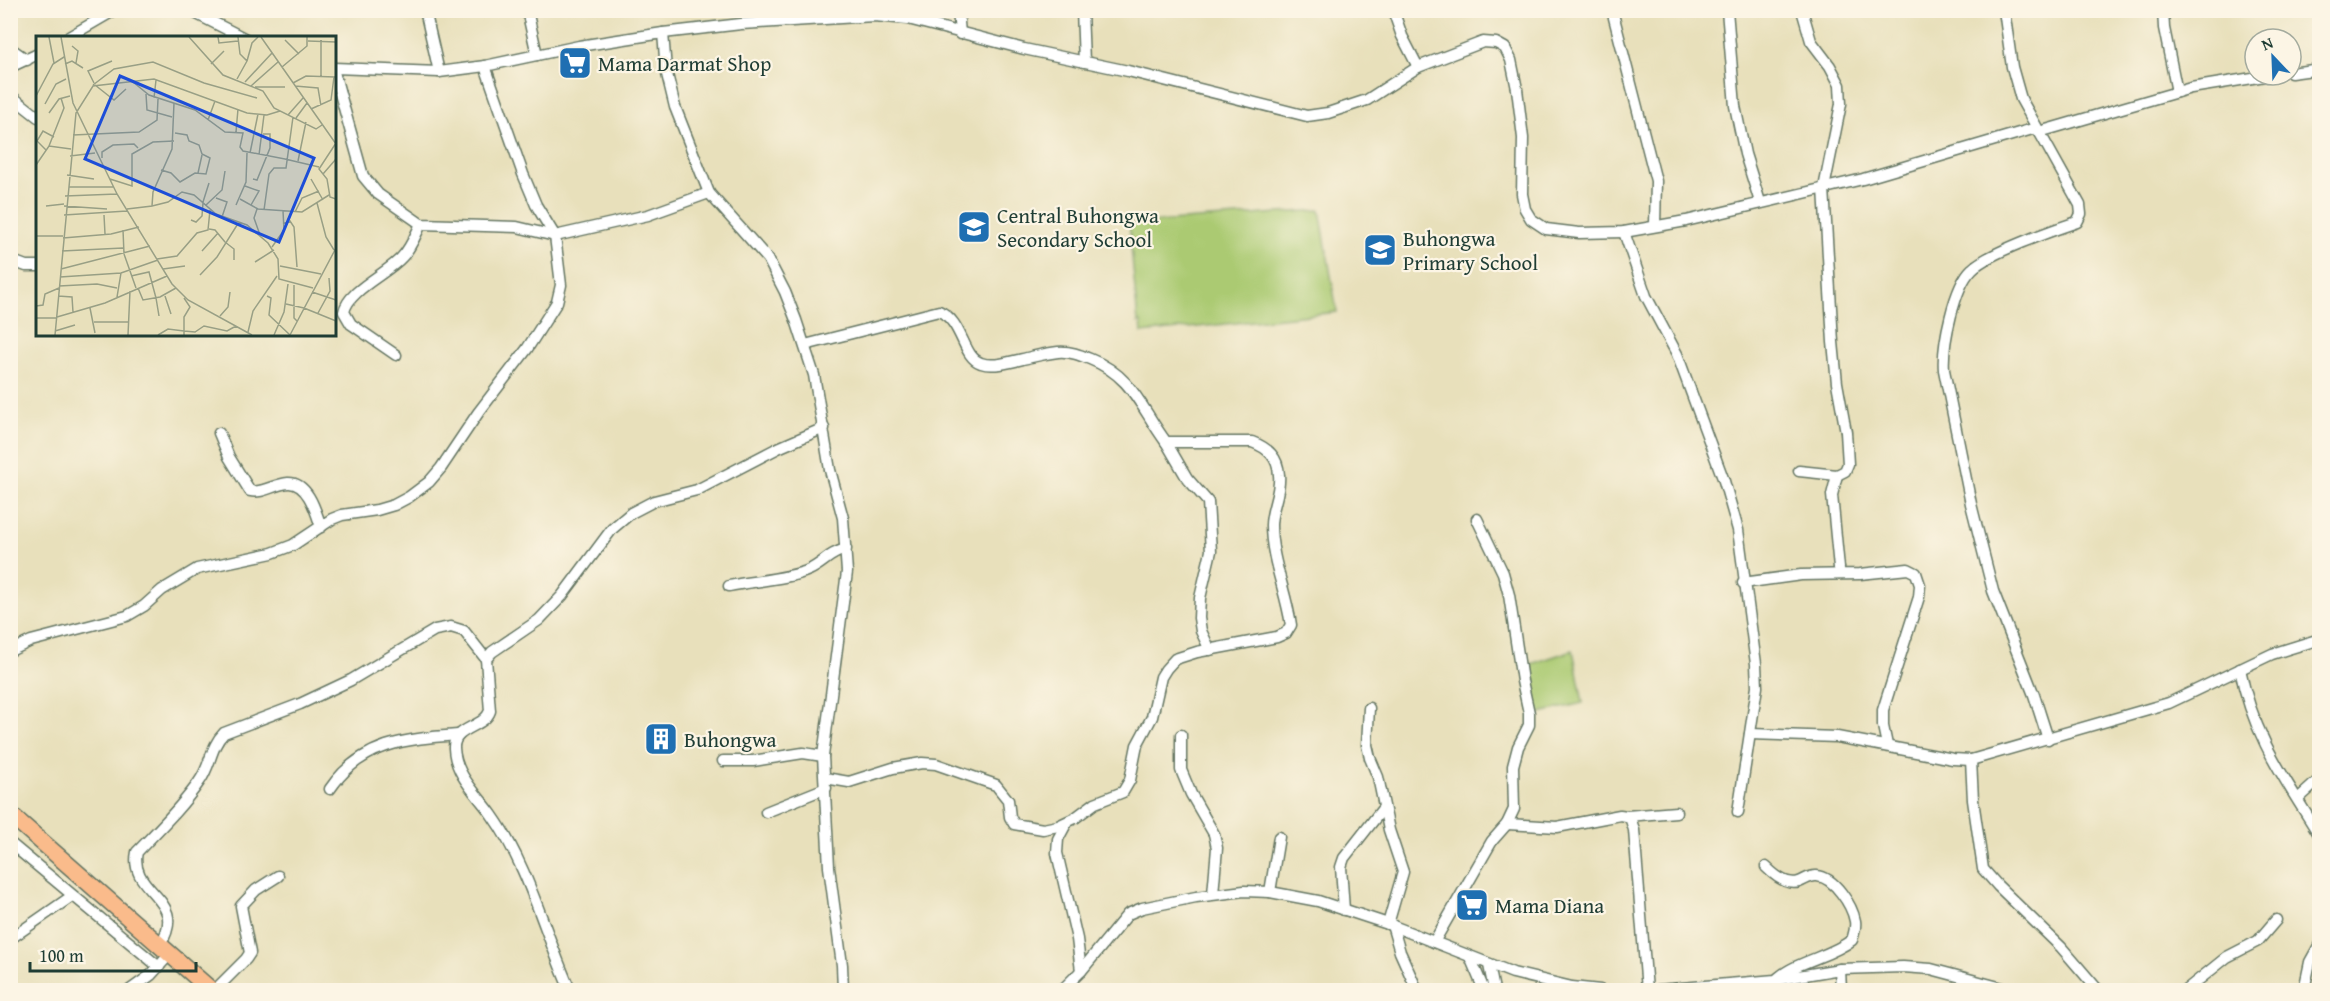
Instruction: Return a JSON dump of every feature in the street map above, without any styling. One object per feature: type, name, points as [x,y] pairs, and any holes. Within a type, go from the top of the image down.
[{"type":"highway","points":[[10,814],[213,990]]},
{"type":"street","points":[[70,36],[115,10]]},
{"type":"street","points":[[189,10],[240,36]]},
{"type":"street","points":[[425,10],[439,72]]},
{"type":"street","points":[[527,10],[537,55]]},
{"type":"street","points":[[958,10],[960,33]]},
{"type":"street","points":[[1082,10],[1084,62]]},
{"type":"street","points":[[1393,10],[1402,36],[1418,67]]},
{"type":"street","points":[[1612,10],[1656,181],[1655,226]]},
{"type":"street","points":[[1727,10],[1735,106],[1745,154],[1760,202]]},
{"type":"street","points":[[1799,471],[1837,475],[1845,471],[1848,464],[1846,432],[1834,352],[1824,188],[1840,104],[1840,85],[1830,66],[1811,41],[1802,10]]},
{"type":"street","points":[[2004,10],[2012,68],[2021,99],[2080,205],[2081,214],[2077,222],[2026,242],[1982,262],[1971,270],[1964,280],[1950,315],[1943,355],[1954,425],[1993,591],[2034,695],[2048,739]]},
{"type":"street","points":[[2163,10],[2164,28],[2177,92]]},
{"type":"street","points":[[336,70],[439,72],[485,66],[663,33],[741,24],[874,16],[908,19],[1307,116],[1328,113],[1367,100],[1418,67],[1483,42],[1496,43],[1505,48],[1511,60],[1517,89],[1523,138],[1522,194],[1525,209],[1531,219],[1546,229],[1579,233],[1624,232],[1686,220],[1824,188],[2177,92],[2243,80]]},
{"type":"street","points":[[663,33],[666,70],[675,107],[709,193],[768,259],[785,292],[805,345],[814,375],[830,470],[843,518],[847,572],[823,756],[829,867],[842,965],[843,990]]},
{"type":"street","points":[[10,48],[33,60]]},
{"type":"street","points":[[10,67],[33,60]]},
{"type":"street","points":[[10,651],[31,641],[127,616],[144,606],[162,590],[197,569],[272,553],[293,545],[342,514],[377,510],[409,497],[429,482],[441,468],[478,413],[527,349],[557,302],[561,285],[555,236],[523,174],[485,66]]},
{"type":"street","points":[[2303,71],[2319,69]]},
{"type":"street","points":[[336,77],[363,176],[378,194],[421,224],[517,227],[555,236],[648,215],[709,193]]},
{"type":"street","points":[[10,95],[36,115]]},
{"type":"street","points":[[396,355],[351,324],[344,312],[345,305],[362,288],[403,257],[421,224]]},
{"type":"street","points":[[1624,232],[1646,296],[1677,354],[1725,481],[1738,530],[1757,687],[1738,812]]},
{"type":"street","points":[[10,260],[26,266],[36,266]]},
{"type":"street","points":[[805,345],[939,311],[948,315],[955,323],[972,357],[980,363],[992,365],[1059,352],[1079,354],[1101,363],[1120,376],[1129,385],[1187,478],[1208,502],[1211,551],[1200,598],[1198,618],[1201,632],[1210,650]]},
{"type":"street","points":[[486,659],[492,652],[539,620],[562,596],[612,529],[631,513],[654,501],[697,490],[778,448],[824,428]]},
{"type":"street","points":[[219,433],[229,457],[250,491],[257,492],[288,483],[298,486],[311,500],[321,527]]},
{"type":"street","points":[[766,812],[825,783],[849,782],[893,768],[922,763],[936,764],[996,785],[1008,800],[1010,817],[1014,824],[1043,830],[1066,824],[1095,803],[1123,792],[1130,780],[1137,745],[1152,717],[1161,677],[1175,659],[1277,637],[1286,633],[1291,624],[1279,581],[1272,537],[1271,522],[1279,475],[1271,452],[1252,442],[1166,442]]},
{"type":"street","points":[[1837,475],[1832,495],[1839,568]]},
{"type":"street","points":[[1434,942],[1492,841],[1507,824],[1514,809],[1513,766],[1518,747],[1529,725],[1509,595],[1503,573],[1477,519]]},
{"type":"street","points":[[729,586],[792,576],[811,569],[827,556],[846,549]]},
{"type":"street","points":[[1743,583],[1801,575],[1860,574],[1908,569],[1916,573],[1920,585],[1919,597],[1883,710],[1882,726],[1887,745]]},
{"type":"street","points":[[130,990],[159,967],[170,927],[168,915],[137,871],[135,861],[137,852],[200,782],[208,768],[217,740],[224,733],[300,704],[351,680],[435,630],[451,627],[464,631],[486,659],[490,711],[484,721],[459,735],[411,739],[386,745],[360,757],[342,771],[330,789]]},
{"type":"street","points":[[1750,734],[1837,737],[1953,759],[1971,760],[2169,703],[2272,654],[2319,639]]},
{"type":"street","points":[[2240,669],[2252,714],[2263,742],[2280,775],[2319,836]]},
{"type":"street","points":[[1369,708],[1367,745],[1403,872],[1390,924],[1417,990]]},
{"type":"street","points":[[459,735],[454,747],[458,762],[473,794],[493,816],[516,853],[570,990]]},
{"type":"street","points":[[1181,735],[1181,770],[1191,794],[1214,834],[1217,848],[1213,894]]},
{"type":"street","points":[[723,761],[753,761],[803,753],[823,756]]},
{"type":"street","points":[[1971,760],[1970,779],[1983,868],[1998,886],[2068,954],[2098,990]]},
{"type":"street","points":[[2298,800],[2319,779]]},
{"type":"street","points":[[1344,910],[1341,867],[1344,858],[1384,807]]},
{"type":"street","points":[[1507,824],[1557,827],[1627,816],[1676,812]]},
{"type":"street","points":[[1627,816],[1634,825],[1647,990]]},
{"type":"street","points":[[1066,824],[1058,839],[1057,853],[1077,939],[1081,971]]},
{"type":"street","points":[[1270,892],[1279,837]]},
{"type":"street","points":[[10,843],[159,967]]},
{"type":"street","points":[[1766,867],[1779,878],[1792,883],[1816,875],[1824,877],[1837,889],[1855,921],[1852,940],[1844,946],[1797,966],[1775,980]]},
{"type":"street","points":[[213,990],[250,953],[241,906],[256,890],[278,876]]},
{"type":"street","points":[[1062,990],[1081,971],[1128,914],[1142,908],[1213,894],[1244,891],[1270,892],[1318,901],[1390,924],[1489,965],[1572,987],[1600,990]]},
{"type":"street","points":[[10,939],[72,896]]},
{"type":"street","points":[[2186,990],[2228,957],[2258,941],[2276,920]]},
{"type":"street","points":[[2304,990],[2310,962],[2319,944]]},
{"type":"street","points":[[1470,957],[1484,990]]},
{"type":"street","points":[[1489,965],[1494,990]]},
{"type":"street","points":[[1658,990],[1775,980],[1840,969],[1903,966],[1931,969],[2010,990]]},
{"type":"street","points":[[1840,969],[1841,990]]},
{"type":"green space","points":[[1320,210],[1337,312],[1142,333],[1141,322],[1138,323],[1129,224]]},
{"type":"green space","points":[[1573,650],[1583,703],[1536,714],[1528,665]]},
{"type":"place","name":"Mama Darmat Shop","points":[[575,63]]},
{"type":"place","name":"Central Buhongwa Secondary School","points":[[974,227]]},
{"type":"place","name":"Buhongwa Primary School","points":[[1380,250]]},
{"type":"place","name":"Buhongwa","points":[[661,739]]},
{"type":"place","name":"Mama Diana","points":[[1472,905]]}]
